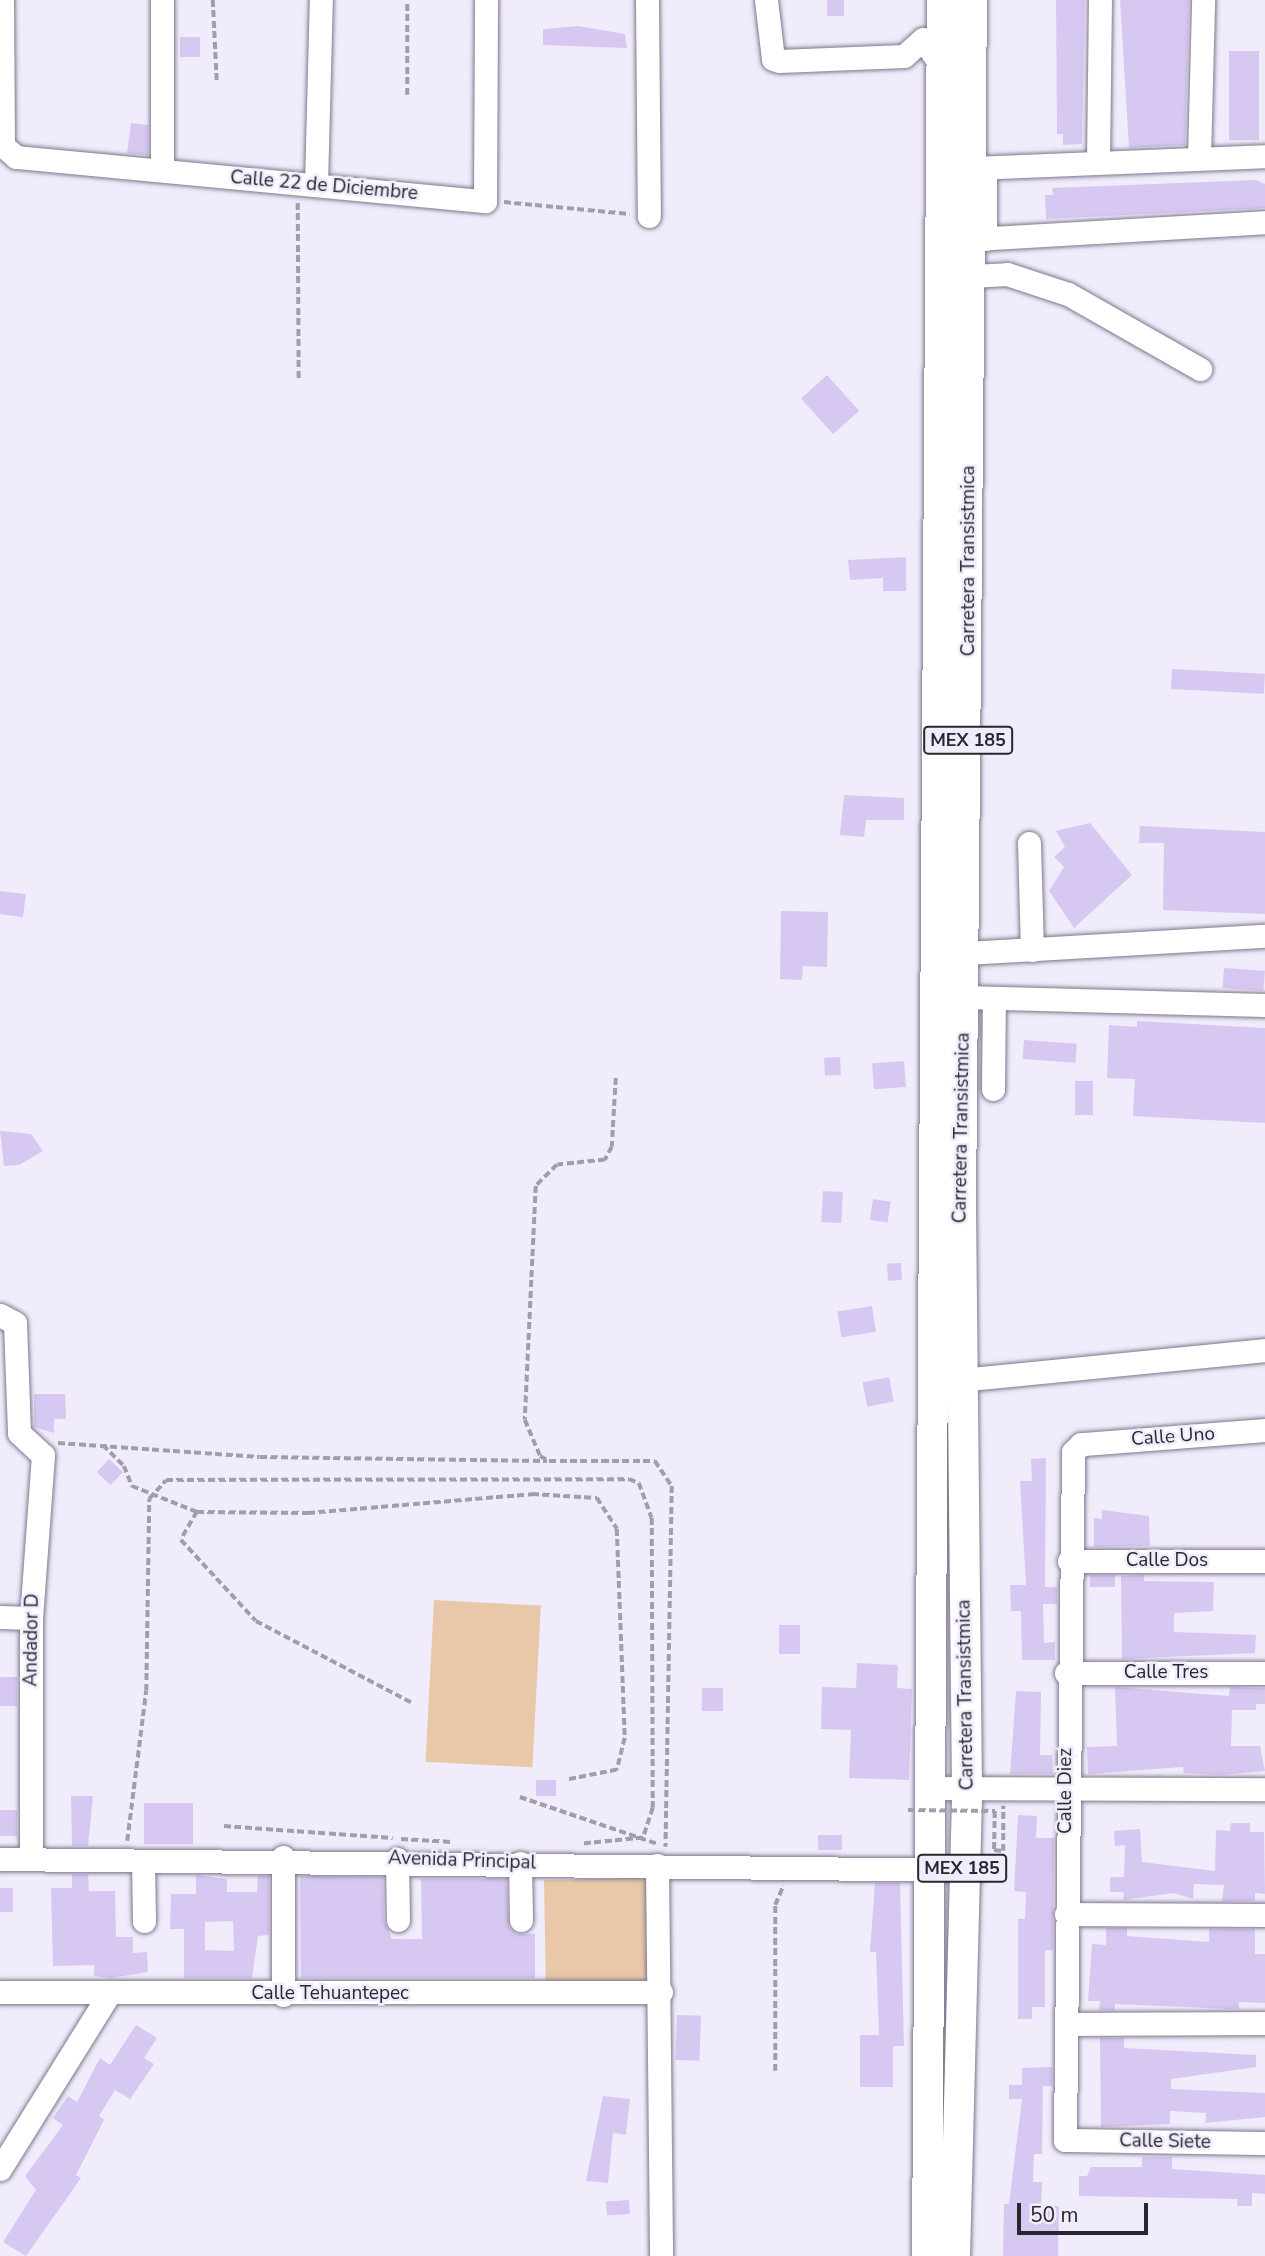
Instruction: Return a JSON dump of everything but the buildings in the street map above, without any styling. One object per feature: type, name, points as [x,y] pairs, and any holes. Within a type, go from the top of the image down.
[{"type":"main road","points":[[942,0],[941,66],[955,104],[953,190],[966,240]]},
{"type":"main road","name":"Carretera Transistmica","points":[[927,2256],[925,1867],[917,1799],[929,1619],[966,240],[978,167],[972,0]]},
{"type":"main road","name":"Carretera Transistmica","points":[[966,240],[971,276],[960,1380],[967,1790]]},
{"type":"main road","points":[[929,1619],[937,1640],[941,1760],[967,1790],[977,1809],[969,1870],[974,2005],[960,2038],[955,2256]]},
{"type":"main road","points":[[925,1867],[939,1882],[946,2002],[960,2038]]},
{"type":"street","name":"Calle 22 de Diciembre","points":[[2,0],[3,146],[16,157],[485,201]]},
{"type":"street","points":[[162,0],[162,170]]},
{"type":"street","points":[[307,185],[321,0]]},
{"type":"street","points":[[485,201],[486,0]]},
{"type":"street","points":[[647,0],[649,216]]},
{"type":"street","points":[[766,0],[773,59],[779,61],[904,56],[923,39],[941,66]]},
{"type":"street","points":[[1098,161],[1100,0]]},
{"type":"street","points":[[1199,158],[1203,0]]},
{"type":"street","points":[[978,167],[1265,156]]},
{"type":"street","points":[[966,240],[1265,222]]},
{"type":"street","points":[[971,276],[1007,274],[1068,295],[1200,369]]},
{"type":"street","points":[[1029,843],[1032,950]]},
{"type":"street","points":[[966,953],[1265,936]]},
{"type":"street","points":[[964,998],[1265,1005]]},
{"type":"street","points":[[993,1089],[994,998]]},
{"type":"street","name":"Andador D","points":[[0,1315],[16,1323],[18,1436],[43,1455],[31,1618],[31,1859]]},
{"type":"street","points":[[960,1380],[1265,1350]]},
{"type":"street","name":"Calle Uno","points":[[1081,1444],[1265,1430]]},
{"type":"street","name":"Calle Diez","points":[[1065,2140],[1066,1673],[1073,1452],[1081,1444]]},
{"type":"street","name":"Calle Dos","points":[[1069,1561],[1265,1561]]},
{"type":"street","points":[[0,1617],[31,1618]]},
{"type":"street","name":"Calle Tres","points":[[1066,1673],[1265,1674]]},
{"type":"street","points":[[917,1799],[967,1790],[999,1801],[1066,1793],[1265,1789]]},
{"type":"street","points":[[661,2256],[662,1856]]},
{"type":"street","name":"Avenida Principal","points":[[0,1859],[135,1862],[283,1857],[520,1863],[662,1856],[783,1866],[969,1870]]},
{"type":"street","points":[[283,1857],[283,1995]]},
{"type":"street","points":[[397,1859],[398,1920]]},
{"type":"street","points":[[135,1862],[144,1922]]},
{"type":"street","points":[[520,1863],[521,1920]]},
{"type":"street","points":[[1066,1914],[1265,1915]]},
{"type":"street","name":"Calle Tehuantepec","points":[[0,1992],[283,1995],[660,1992]]},
{"type":"street","points":[[0,2169],[109,1994]]},
{"type":"street","points":[[1066,2024],[1265,2023]]},
{"type":"street","name":"Calle Siete","points":[[1065,2140],[1265,2143]]},
{"type":"path","points":[[213,0],[217,81]]},
{"type":"path","points":[[407,0],[407,95]]},
{"type":"path","points":[[299,379],[307,185]]},
{"type":"path","points":[[485,201],[649,216]]},
{"type":"path","points":[[549,1461],[540,1456],[525,1420],[537,1186],[557,1166],[605,1160],[612,1147],[615,1078]]},
{"type":"path","points":[[18,1436],[261,1457],[655,1461],[672,1486],[662,1856]]},
{"type":"path","points":[[101,1444],[124,1466],[132,1486],[197,1512],[308,1513],[532,1494],[597,1498],[617,1529],[625,1738],[617,1770],[567,1780]]},
{"type":"path","points":[[135,1862],[146,1691],[152,1496],[166,1480],[554,1477],[639,1483],[652,1518],[654,1583],[653,1808],[643,1838]]},
{"type":"path","points":[[197,1512],[181,1540],[256,1621],[412,1703]]},
{"type":"path","points":[[520,1797],[643,1838],[662,1856]]},
{"type":"path","points":[[917,1799],[999,1801]]},
{"type":"path","points":[[999,1801],[1003,1851],[994,1850],[999,1801]]},
{"type":"path","points":[[224,1826],[467,1843]]},
{"type":"path","points":[[578,1844],[643,1838]]},
{"type":"path","points":[[775,2071],[775,1905],[782,1895],[783,1866]]},
{"type":"shaded area","points":[[434,1600],[541,1606],[532,1767],[426,1762]]},
{"type":"shaded area","points":[[657,1878],[659,1989],[546,1991],[544,1880]]}]
